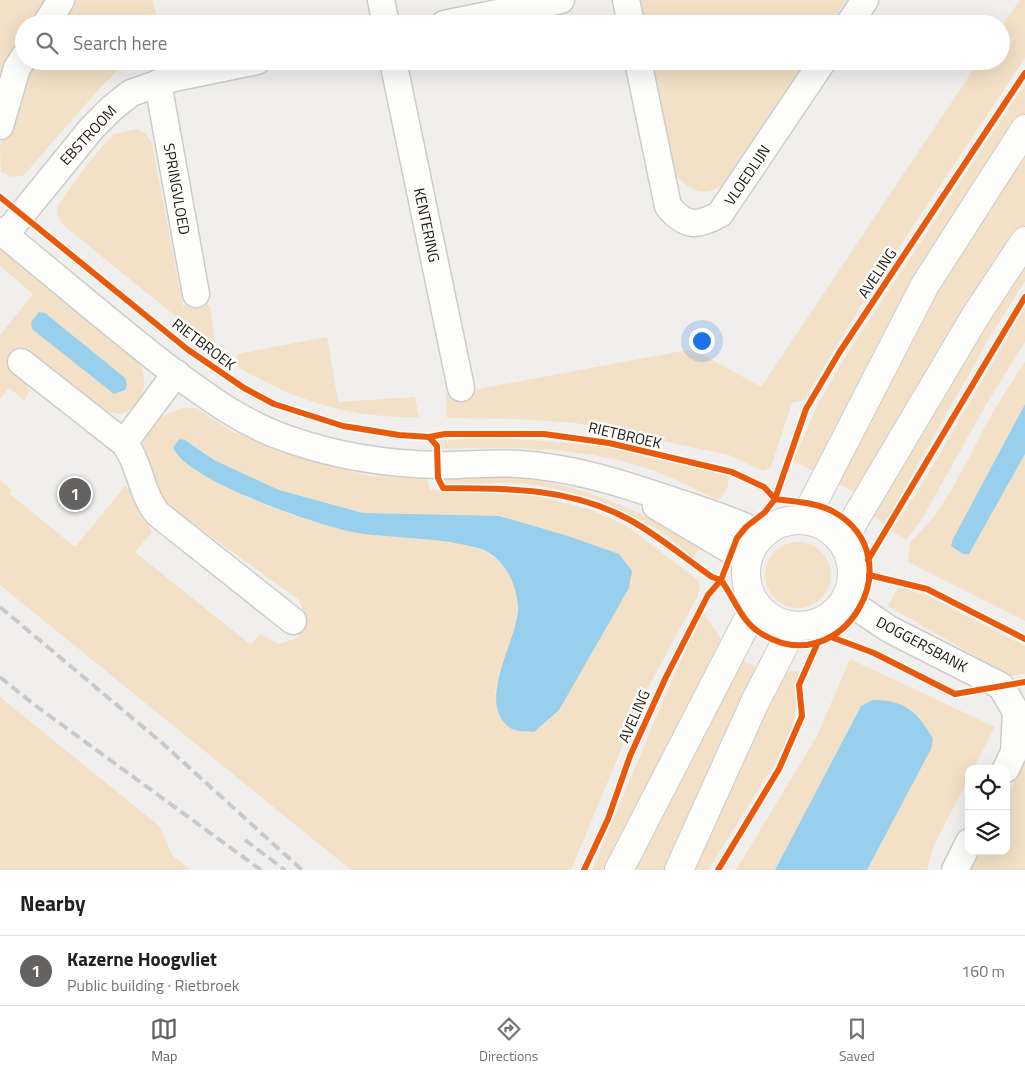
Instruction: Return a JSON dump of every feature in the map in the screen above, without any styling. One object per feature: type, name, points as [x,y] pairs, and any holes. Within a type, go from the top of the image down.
[{"type":"main road","points":[[804,520],[925,286],[1025,129]]},
{"type":"main road","points":[[842,541],[976,315],[1025,241]]},
{"type":"main road","points":[[804,520],[821,524],[842,541],[849,555],[852,570],[850,585],[845,599],[837,610],[814,624],[794,626],[772,619],[756,604],[747,585],[747,560],[752,548],[762,534],[781,522],[804,520]]},
{"type":"main road","points":[[618,870],[756,604]]},
{"type":"main road","points":[[679,870],[755,702],[794,626]]},
{"type":"street","points":[[52,15],[61,0]]},
{"type":"street","points":[[381,0],[384,15]]},
{"type":"street","points":[[488,15],[561,0]]},
{"type":"street","points":[[626,0],[629,15]]},
{"type":"street","points":[[854,15],[864,0]]},
{"type":"street","points":[[0,126],[17,70]]},
{"type":"street","name":"EBSTROOM","points":[[2,233],[67,156],[112,108],[131,94],[158,83],[216,70]]},
{"type":"street","name":"KENTERING","points":[[395,70],[461,388]]},
{"type":"street","name":"VLOEDLIJN","points":[[640,70],[668,206],[676,216],[695,224],[707,222],[720,214],[817,70]]},
{"type":"street","name":"SPRINGVLOED","points":[[158,83],[196,294]]},
{"type":"street","points":[[2,233],[176,374],[246,422],[286,439],[330,452],[377,462],[437,465],[518,464],[560,470],[617,482],[726,518],[762,534]]},
{"type":"street","points":[[21,362],[124,443],[134,460],[146,496],[158,514],[293,622]]},
{"type":"street","points":[[124,443],[176,374]]},
{"type":"street","points":[[617,482],[747,560]]},
{"type":"street","name":"DOGGERSBANK","points":[[845,599],[889,629],[1001,686],[1016,712],[1014,752],[1008,765]]},
{"type":"street","points":[[954,870],[965,849]]},
{"type":"shaded area","points":[[0,0],[50,0],[42,15],[15,15],[15,57],[0,96]]},
{"type":"shaded area","points":[[73,0],[153,0],[156,15],[66,15]]},
{"type":"shaded area","points":[[639,0],[846,0],[837,15],[642,15]]},
{"type":"shaded area","points":[[1020,0],[1025,0],[1025,58],[868,294],[804,400],[792,403],[771,467],[763,471],[729,455],[576,423],[517,419],[447,418],[446,395],[693,349],[761,387],[973,70],[1010,70],[1009,15]]},
{"type":"shaded area","points":[[30,70],[118,70],[23,176],[11,177],[1,172],[0,144],[10,130]]},
{"type":"shaded area","points":[[653,70],[800,70],[726,183],[711,191],[697,191],[685,184],[673,172]]},
{"type":"shaded area","points":[[1025,84],[1025,116],[819,474],[793,461],[819,402],[848,352]]},
{"type":"shaded area","points":[[137,129],[146,134],[152,144],[183,306],[202,302],[210,306],[216,349],[62,224],[58,215],[57,207],[88,163],[114,134]]},
{"type":"shaded area","points":[[1025,150],[1025,225],[856,493],[833,481],[926,305]]},
{"type":"shaded area","points":[[0,249],[138,362],[143,375],[144,389],[134,407],[123,413],[108,412],[25,350],[10,370],[26,383],[29,391],[25,401],[9,388],[0,399],[0,335],[33,294],[0,266]]},
{"type":"shaded area","points":[[1025,261],[1025,281],[988,340],[884,525],[869,511]]},
{"type":"shaded area","points":[[1025,307],[1025,342],[987,403],[923,517],[906,540],[891,531],[923,482]]},
{"type":"shaded area","points":[[327,337],[338,402],[415,397],[419,417],[370,415],[325,406],[282,390],[238,367],[237,354]]},
{"type":"shaded area","points":[[1025,362],[1025,404],[951,546],[969,554],[1025,454],[1025,621],[908,562],[910,542],[937,513],[948,496],[996,407]]},
{"type":"shaded area","points":[[196,408],[233,432],[317,463],[371,476],[427,479],[430,490],[504,492],[542,497],[591,510],[627,526],[698,580],[700,589],[696,599],[642,699],[571,870],[351,870],[0,585],[0,480],[12,490],[10,494],[75,547],[126,485],[152,532],[135,552],[251,645],[260,634],[279,644],[297,638],[303,619],[299,600],[165,503],[154,486],[144,461],[143,446],[145,437],[163,417],[178,410]],"holes":[[[185,440],[214,460],[279,490],[363,513],[431,516],[629,588],[494,695],[516,623],[517,594],[514,582],[505,567],[493,556],[464,544],[355,531],[322,524],[294,515],[258,502],[222,485],[175,452]]]},
{"type":"shaded area","points":[[503,438],[596,445],[725,474],[729,478],[728,486],[721,498],[716,499],[657,472],[631,463],[604,457],[550,450],[496,448],[441,449],[440,440]]},
{"type":"shaded area","points":[[443,478],[512,478],[557,484],[620,505],[701,543],[694,558],[655,528],[609,505],[576,494],[542,486],[515,483],[445,484],[441,480]]},
{"type":"shaded area","points":[[792,542],[804,542],[816,547],[826,557],[831,569],[829,588],[816,603],[804,608],[792,608],[780,603],[770,593],[765,581],[765,569],[770,557],[780,547]]},
{"type":"shaded area","points":[[898,587],[926,595],[1025,646],[1025,674],[1010,676],[888,606]]},
{"type":"shaded area","points":[[703,612],[725,645],[607,870],[592,870],[669,687]]},
{"type":"shaded area","points":[[739,658],[763,671],[669,870],[629,870]]},
{"type":"shaded area","points":[[850,659],[995,727],[975,765],[965,765],[965,786],[934,845],[927,870],[867,870],[931,749],[861,706],[775,870],[736,870],[817,736]]},
{"type":"shaded area","points":[[799,671],[795,687],[798,704],[791,730],[776,762],[708,870],[691,870],[779,672]]},
{"type":"shaded area","points":[[0,697],[159,826],[173,856],[191,870],[0,870]]},
{"type":"shaded area","points":[[1025,762],[1025,870],[971,870],[977,855],[1010,855],[1010,790]]},
{"type":"water","points":[[39,312],[45,313],[125,378],[127,384],[125,390],[114,394],[32,329],[31,322]]},
{"type":"water","points":[[1025,404],[1025,454],[969,554],[963,554],[951,546],[953,539]]},
{"type":"water","points":[[180,439],[185,440],[214,460],[279,490],[363,513],[499,516],[568,536],[619,554],[632,571],[629,588],[559,710],[534,732],[514,730],[502,719],[497,707],[496,692],[517,617],[517,599],[510,576],[494,556],[487,551],[463,544],[358,533],[287,512],[256,500],[201,474],[182,460],[173,447]]},
{"type":"water","points":[[873,700],[894,702],[910,710],[922,722],[933,739],[931,749],[867,870],[775,870],[861,706]]},
{"type":"railway","points":[[0,607],[161,742],[302,870]]},
{"type":"railway","points":[[0,677],[36,706],[261,870]]},
{"type":"railway","points":[[245,840],[285,870]]},
{"type":"cycle path","name":"AVELING","points":[[584,870],[608,819],[630,756],[666,677],[708,595],[721,580],[737,538],[746,527],[765,512],[775,499],[806,409],[839,353],[1025,73]]},
{"type":"cycle path","name":"RIETBROEK","points":[[0,197],[187,349],[244,388],[274,404],[343,426],[399,435],[429,437],[445,434],[544,434],[609,443],[732,472],[764,487],[775,499]]},
{"type":"cycle path","points":[[868,560],[1025,297]]},
{"type":"cycle path","points":[[429,437],[437,446],[438,478],[443,488],[491,488],[539,492],[562,496],[608,509],[641,526],[712,577],[721,580]]},
{"type":"cycle path","points":[[721,580],[743,617],[755,629],[762,634],[792,645],[819,642],[842,629],[859,609],[868,584],[868,557],[857,532],[834,512],[820,506],[775,499]]},
{"type":"cycle path","points":[[869,575],[927,589],[1025,639]]},
{"type":"cycle path","points":[[831,637],[874,653],[955,694],[1025,682]]},
{"type":"cycle path","points":[[718,870],[779,769],[802,716],[799,685],[818,642]]},
{"type":"place","name":"Kazerne Hoogvliet","points":[[75,494]]}]
